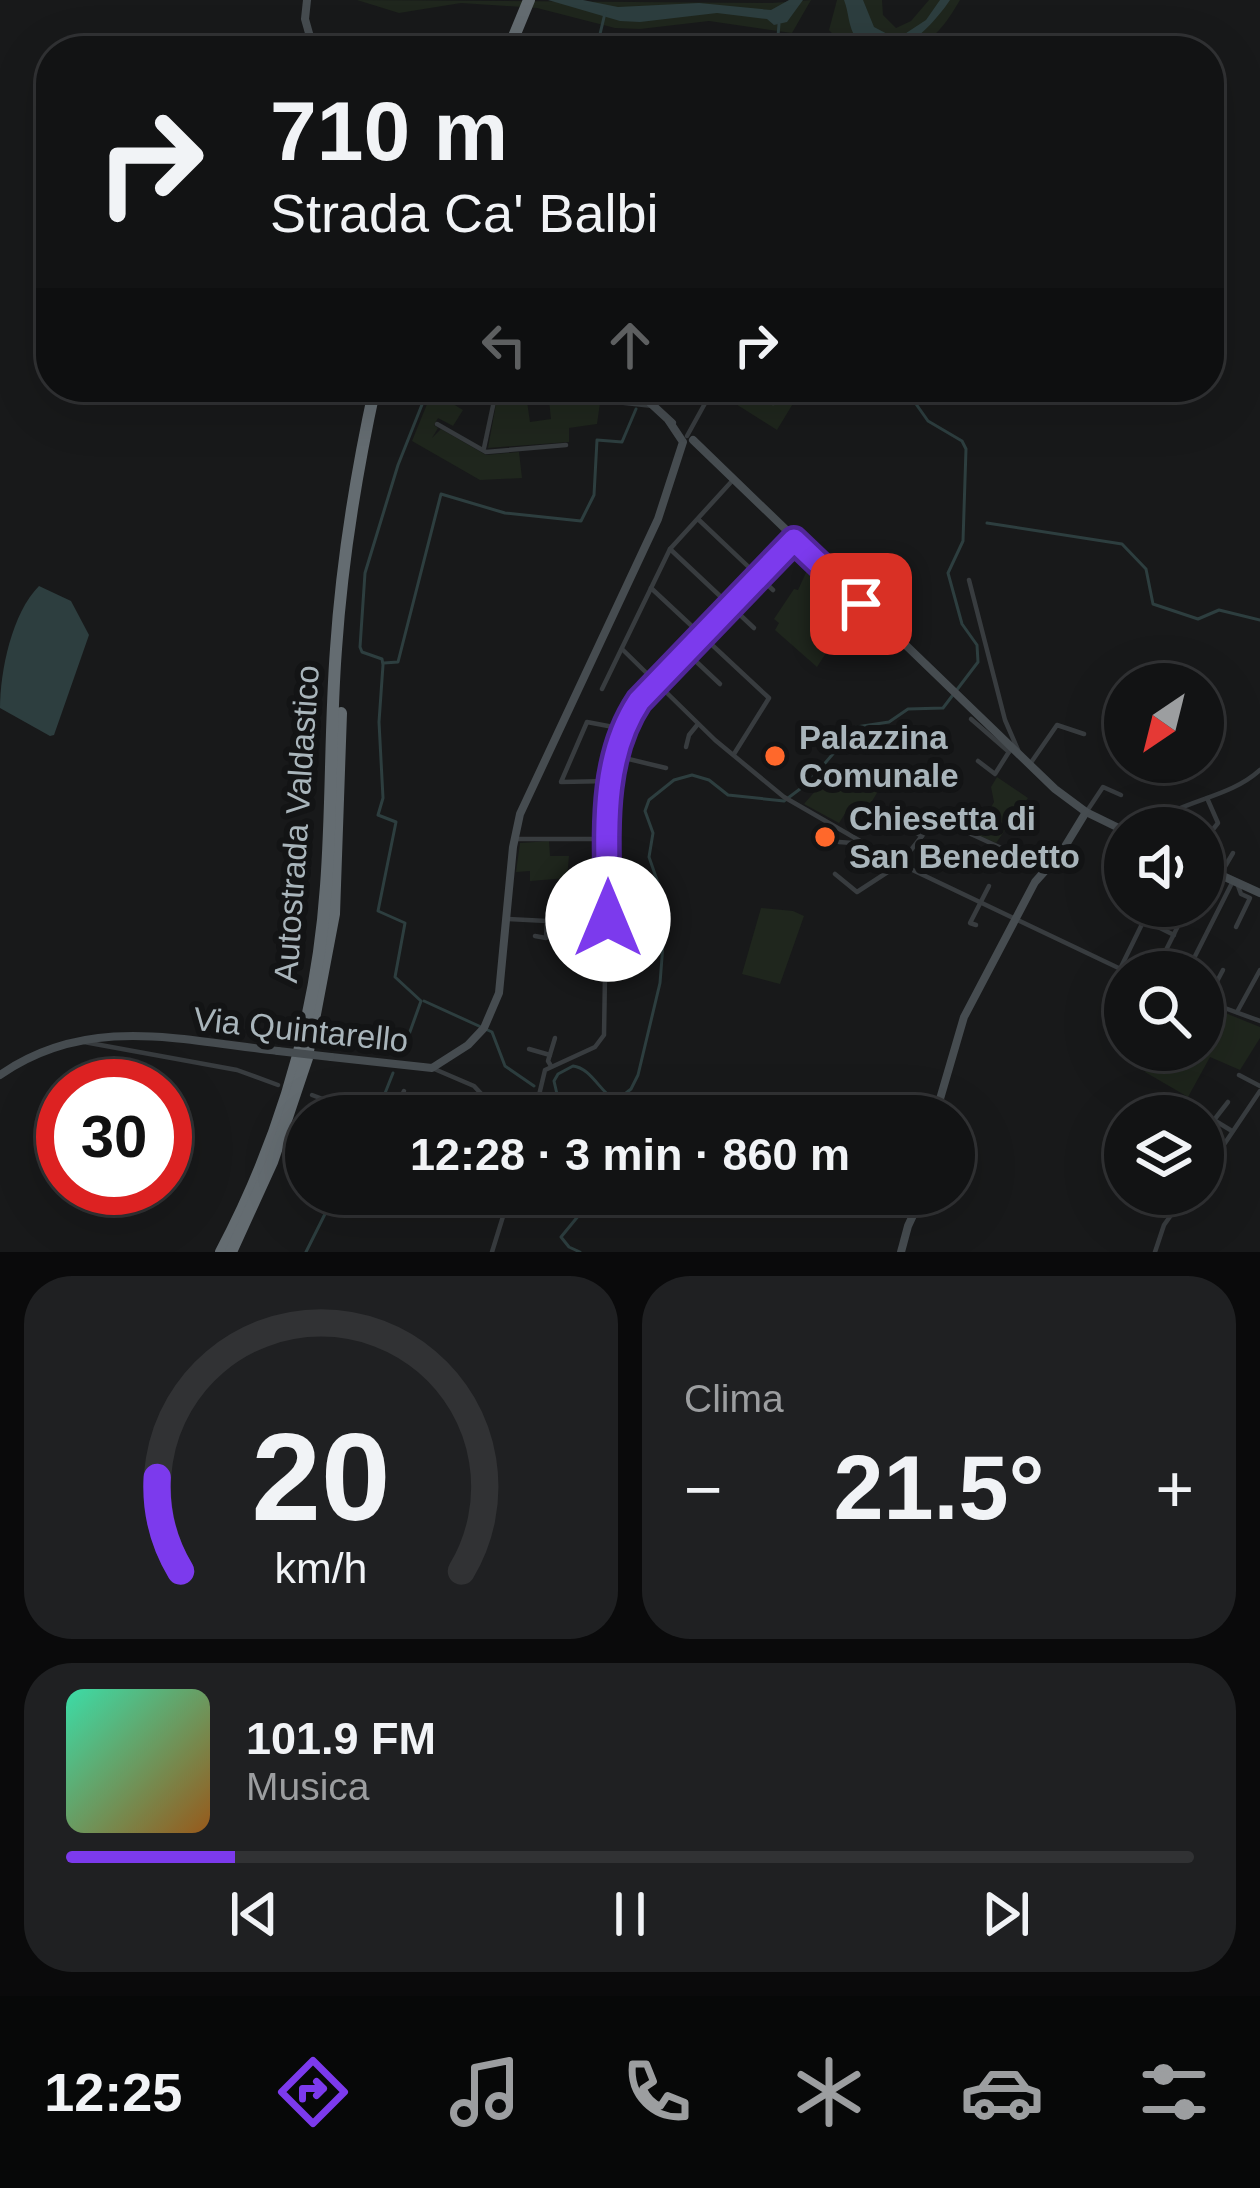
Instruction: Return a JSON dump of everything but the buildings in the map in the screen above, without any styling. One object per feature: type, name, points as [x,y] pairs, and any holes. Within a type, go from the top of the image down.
[{"type":"highway","points":[[510,36],[525,0]]},
{"type":"highway","points":[[231,1252],[272,1162],[308,1055],[326,966],[336,886],[348,581],[375,402]]},
{"type":"highway","name":"Autostrada Valdastico","points":[[221,1252],[276,1130],[314,988],[326,884],[335,651],[347,532],[375,402]]},
{"type":"street","points":[[307,4],[309,36]]},
{"type":"street","points":[[483,450],[494,402]]},
{"type":"street","points":[[613,402],[653,406]]},
{"type":"street","points":[[649,402],[1011,750]]},
{"type":"street","points":[[688,439],[706,402]]},
{"type":"street","points":[[437,424],[483,450],[566,445]]},
{"type":"street","name":"Via Quintarello","points":[[0,1075],[37,1053],[80,1040],[131,1034],[432,1068],[468,1045],[486,1026],[500,993],[514,839],[530,789],[658,519],[688,439]]},
{"type":"street","points":[[602,688],[670,549],[732,481]]},
{"type":"street","points":[[698,518],[773,590]]},
{"type":"street","points":[[537,1095],[540,1078],[551,1066],[595,1047],[604,1035],[609,781],[624,729],[639,701],[794,540]]},
{"type":"street","points":[[670,549],[754,628]]},
{"type":"street","points":[[969,580],[1005,721],[1021,755]]},
{"type":"street","points":[[651,588],[769,698],[734,755]]},
{"type":"street","points":[[622,649],[698,724],[784,797],[900,864],[1104,962]]},
{"type":"street","points":[[686,652],[720,684]]},
{"type":"street","points":[[971,719],[1086,812],[1104,821]]},
{"type":"street","points":[[609,781],[561,782],[587,722],[624,729]]},
{"type":"street","points":[[686,747],[698,724]]},
{"type":"street","points":[[1030,764],[1058,725],[1084,734]]},
{"type":"street","points":[[979,760],[995,774],[1011,750]]},
{"type":"street","points":[[616,756],[666,768]]},
{"type":"street","points":[[1183,807],[1243,784],[1260,770]]},
{"type":"street","points":[[940,1095],[957,1031],[1045,868],[1103,787],[1121,795]]},
{"type":"street","points":[[1207,798],[1211,807]]},
{"type":"street","points":[[835,874],[857,892],[900,864],[936,818],[1045,868]]},
{"type":"street","points":[[896,822],[922,836]]},
{"type":"street","points":[[514,839],[608,838]]},
{"type":"street","points":[[838,842],[867,844]]},
{"type":"street","points":[[1224,868],[1233,853]]},
{"type":"street","points":[[1224,877],[1260,893]]},
{"type":"street","points":[[1234,881],[1241,894],[1250,898],[1235,927]]},
{"type":"street","points":[[1197,951],[1234,881]]},
{"type":"street","points":[[976,926],[970,923],[988,886]]},
{"type":"street","points":[[507,919],[547,921],[546,938],[535,936]]},
{"type":"street","points":[[1132,951],[1144,920],[1174,935]]},
{"type":"street","points":[[1166,951],[1178,927]]},
{"type":"street","points":[[1237,1012],[1260,970]]},
{"type":"street","points":[[1224,1008],[1260,1021]]},
{"type":"street","points":[[551,1066],[556,1038]]},
{"type":"street","points":[[80,1040],[97,1047],[242,1071],[278,1085]]},
{"type":"street","points":[[529,1048],[550,1055]]},
{"type":"street","points":[[432,1068],[474,1086],[482,1095]]},
{"type":"street","points":[[1224,1144],[1260,1088],[1238,1075]]},
{"type":"street","points":[[402,1095],[404,1091]]},
{"type":"street","points":[[1224,1107],[1228,1102]]},
{"type":"street","points":[[1224,1126],[1232,1131]]},
{"type":"street","points":[[492,1252],[503,1215]]},
{"type":"street","points":[[901,1252],[912,1215]]},
{"type":"street","points":[[1155,1252],[1172,1215]]},
{"type":"shaded area","points":[[357,0],[811,0],[792,33],[709,21],[615,28],[537,8],[461,3],[399,13]]},
{"type":"shaded area","points":[[548,0],[618,7],[699,3],[771,10],[789,0],[803,0],[787,22],[774,25],[767,19],[717,13],[620,21]]},
{"type":"shaded area","points":[[837,0],[882,0],[883,15],[896,28],[911,21],[929,0],[960,0],[933,36],[835,36],[829,30]]},
{"type":"shaded area","points":[[844,0],[863,0],[874,27],[891,36],[855,36]]},
{"type":"shaded area","points":[[940,0],[950,0],[933,22],[921,34],[902,36],[926,20]]},
{"type":"shaded area","points":[[428,402],[450,402],[463,410],[453,426],[438,418],[432,438],[441,429],[486,455],[519,452],[522,478],[480,480],[412,441]]},
{"type":"shaded area","points":[[527,402],[530,422],[551,419],[549,402],[600,403],[597,424],[569,428],[569,442],[488,448],[496,404]]},
{"type":"shaded area","points":[[733,402],[794,402],[777,430]]},
{"type":"shaded area","points":[[810,564],[856,606],[817,667],[775,630],[779,623],[774,619],[794,589],[798,590]]},
{"type":"shaded area","points":[[39,586],[71,601],[89,635],[50,736],[0,708],[9,643]]},
{"type":"shaded area","points":[[838,765],[880,788],[866,811],[851,804],[839,823],[804,804]]},
{"type":"shaded area","points":[[997,777],[1028,798],[996,843],[976,834],[994,802],[991,787]]},
{"type":"shaded area","points":[[549,841],[550,856],[569,856],[567,878],[530,881],[530,871],[516,872],[520,843]]},
{"type":"shaded area","points":[[761,908],[804,916],[780,984],[742,974]]},
{"type":"shaded area","points":[[1224,1012],[1260,1027],[1260,1038],[1240,1070],[1224,1063]]},
{"type":"shaded area","points":[[1146,1071],[1202,1071],[1189,1095]]},
{"type":"waterway","points":[[600,36],[605,13]]},
{"type":"waterway","points":[[778,36],[779,24]]},
{"type":"waterway","points":[[398,1048],[407,1040],[421,1001],[395,977],[405,923],[378,911],[396,822],[378,815],[383,798],[382,659],[360,647],[365,573],[423,402]]},
{"type":"waterway","points":[[624,1095],[638,1075],[660,983],[666,906],[649,857],[653,833],[645,811],[649,800],[674,780],[692,775],[709,780],[728,795],[784,801],[808,783],[856,727],[889,722],[908,709],[943,708],[978,662],[977,645],[962,624],[948,573],[963,541],[966,449],[962,441],[928,421],[915,402]]},
{"type":"waterway","points":[[384,663],[398,662],[441,494],[505,513],[581,521],[594,495],[597,440],[622,442],[636,409]]},
{"type":"waterway","points":[[987,523],[1122,544],[1146,569],[1153,604],[1198,619],[1219,610],[1260,620]]},
{"type":"waterway","points":[[424,1001],[492,1032],[505,1066],[534,1086]]},
{"type":"waterway","points":[[557,1095],[554,1081],[573,1066],[609,1095]]},
{"type":"waterway","points":[[384,1095],[393,1073]]},
{"type":"waterway","points":[[306,1252],[324,1215]]},
{"type":"waterway","points":[[579,1215],[561,1237],[580,1252]]},
{"type":"place","name":"Palazzina Comunale","points":[[775,756]]},
{"type":"place","name":"Chiesetta di San Benedetto","points":[[825,837]]},
{"type":"route","points":[[608,919],[609,781],[624,729],[639,701],[794,540],[861,604]]}]
